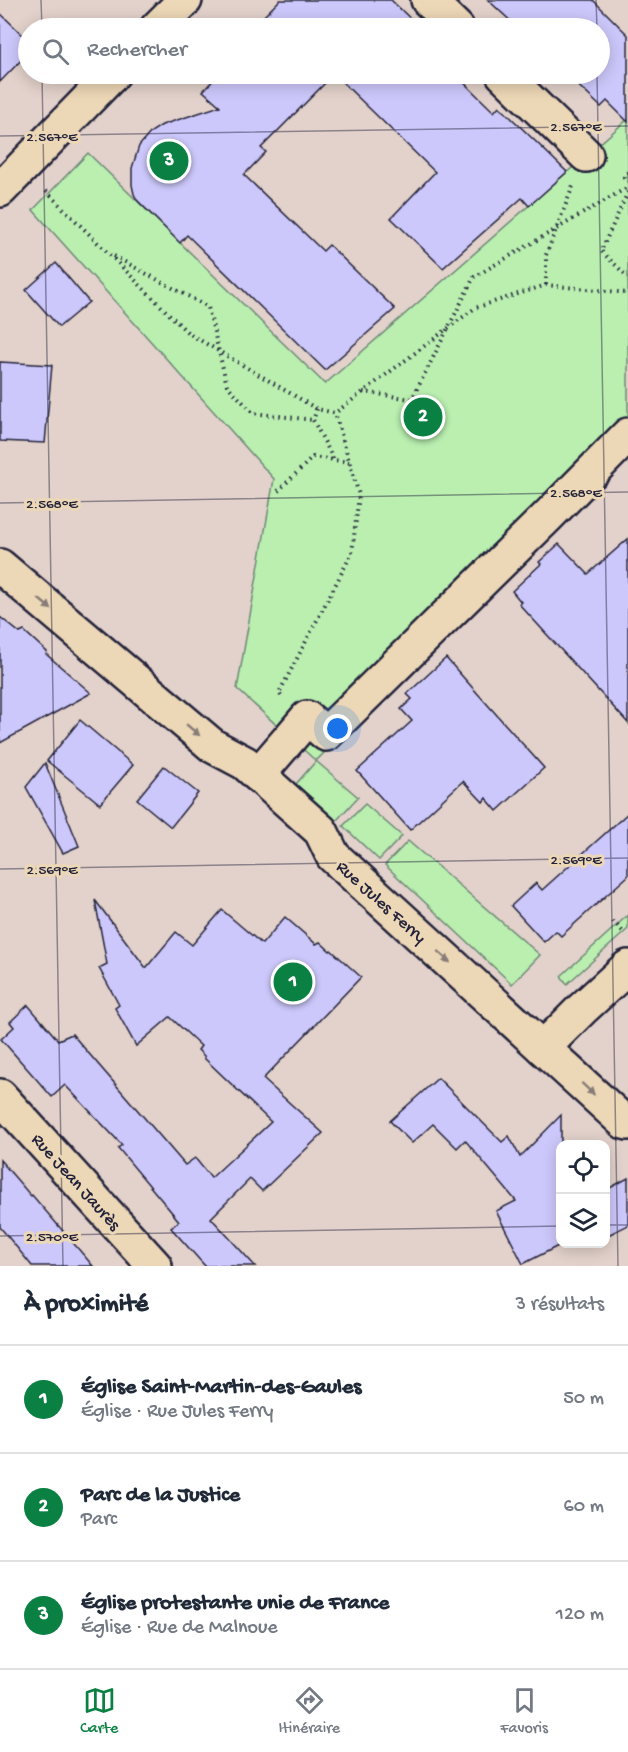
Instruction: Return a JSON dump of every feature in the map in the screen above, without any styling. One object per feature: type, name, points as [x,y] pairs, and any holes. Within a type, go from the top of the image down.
[{"type":"street","points":[[167,18],[185,0]]},
{"type":"street","points":[[428,0],[447,18]]},
{"type":"street","points":[[11,179],[104,84]]},
{"type":"street","points":[[513,84],[586,155]]},
{"type":"street","points":[[258,775],[307,718],[326,734],[628,435]]},
{"type":"street","name":"Rue Jules Ferry","points":[[0,566],[213,746],[245,763],[321,831],[333,856],[624,1122],[628,1123]]},
{"type":"street","points":[[543,1048],[628,967]]},
{"type":"street","name":"Rue Jean Jaurès","points":[[0,1096],[155,1266]]},
{"type":"path","points":[[546,285],[546,255],[586,155]]},
{"type":"path","points":[[628,172],[624,177],[628,181]]},
{"type":"path","points":[[11,179],[108,253],[188,333],[317,409],[335,413],[475,308],[546,285],[628,293]]},
{"type":"path","points":[[363,393],[412,399],[474,277],[628,187]]},
{"type":"path","points":[[628,192],[601,251],[628,277]]},
{"type":"path","points":[[108,253],[208,306],[226,385],[253,413],[313,420]]},
{"type":"path","points":[[317,409],[313,420],[334,460]]},
{"type":"path","points":[[307,718],[279,693],[352,553],[359,495],[335,413]]},
{"type":"path","points":[[278,491],[313,457],[350,462]]},
{"type":"path","points":[[613,921],[625,934]]},
{"type":"green space","points":[[628,119],[628,450],[316,761],[237,689],[274,479],[33,210],[88,153],[325,384]]},
{"type":"green space","points":[[316,761],[358,797],[336,821],[296,784]]},
{"type":"green space","points":[[365,804],[402,836],[379,860],[343,826]]},
{"type":"green space","points":[[408,841],[540,955],[512,984],[385,865]]},
{"type":"green space","points":[[628,915],[628,929],[567,984],[561,976]]},
{"type":"building","points":[[280,0],[391,0],[410,18],[262,18]]},
{"type":"building","points":[[488,0],[593,0],[628,35],[628,122],[607,101],[601,107],[577,84],[610,84],[610,18],[507,18]]},
{"type":"building","points":[[0,13],[18,30],[18,63],[0,82]]},
{"type":"building","points":[[210,84],[324,84],[261,148],[266,152],[244,175],[323,251],[329,245],[395,309],[325,370],[187,235],[180,243],[137,200],[134,194],[132,168],[139,146],[151,132],[162,125],[220,106],[203,91]]},
{"type":"building","points":[[344,84],[465,84],[494,112],[499,106],[567,172],[529,206],[522,198],[443,268],[391,218],[435,172]]},
{"type":"building","points":[[56,263],[89,302],[59,327],[26,290]]},
{"type":"building","points":[[0,362],[52,365],[45,443],[0,441]]},
{"type":"building","points":[[628,539],[628,723],[519,604],[521,602],[512,591],[559,544],[588,574]]},
{"type":"building","points":[[0,617],[20,633],[24,631],[47,652],[46,654],[91,693],[0,743]]},
{"type":"building","points":[[446,658],[544,768],[497,811],[486,798],[483,802],[463,781],[410,830],[357,771],[412,721],[401,709],[412,699],[407,694]]},
{"type":"building","points":[[80,720],[133,765],[100,804],[47,761]]},
{"type":"building","points":[[45,763],[79,846],[63,853],[26,787]]},
{"type":"building","points":[[164,766],[198,793],[171,827],[137,799]]},
{"type":"building","points":[[628,813],[628,876],[561,936],[556,931],[544,942],[511,906],[536,883],[542,890]]},
{"type":"building","points":[[95,900],[146,968],[176,932],[192,945],[222,910],[262,944],[285,917],[316,944],[320,942],[331,950],[361,977],[263,1079],[323,1133],[262,1191],[250,1179],[211,1218],[255,1266],[205,1266],[171,1228],[179,1221],[118,1148],[122,1145],[65,1085],[52,1097],[1,1039],[14,1027],[10,1022],[28,1005],[58,1040],[72,1034],[185,1165],[195,1158],[211,1178],[271,1122],[204,1058],[198,1050],[201,1046],[170,1017],[136,1046],[115,1008],[119,1005],[99,968],[107,964]]},
{"type":"building","points":[[438,1078],[502,1142],[509,1136],[520,1157],[561,1115],[561,1140],[556,1140],[556,1247],[523,1264],[496,1211],[516,1201],[465,1140],[457,1148],[433,1124],[412,1143],[390,1121]]},
{"type":"building","points":[[0,1160],[93,1266],[32,1266],[0,1227]]},
{"type":"building","points":[[628,1178],[628,1225],[610,1234],[610,1194],[610,1188]]},
{"type":"place","name":"Église protestante unie de France","points":[[169,161]]},
{"type":"place","name":"Parc de la Justice","points":[[423,417]]},
{"type":"place","name":"Église Saint-Martin-des-Gaules","points":[[293,982]]}]
